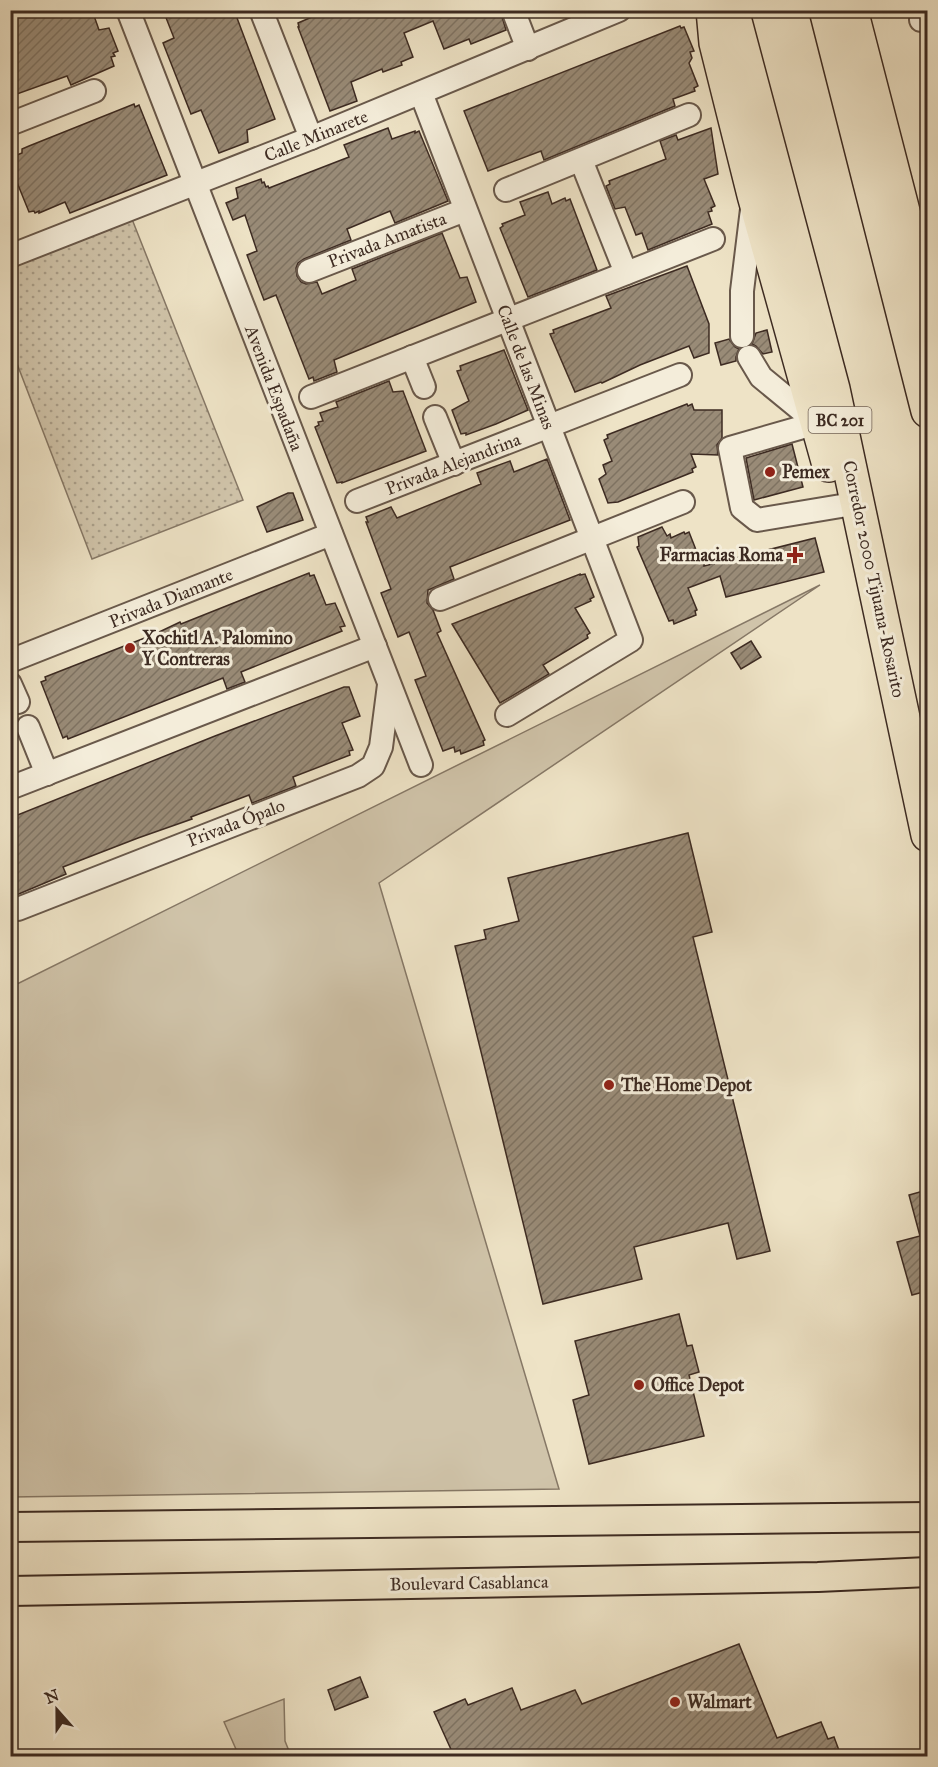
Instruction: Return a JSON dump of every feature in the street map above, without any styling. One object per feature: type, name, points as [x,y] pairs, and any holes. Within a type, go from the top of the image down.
[{"type":"highway","points":[[713,10],[717,43],[754,195],[841,506],[924,822]]},
{"type":"highway","name":"Corredor 2000 Tijuana-Rosarito","points":[[732,10],[833,389],[924,822]]},
{"type":"highway","points":[[826,10],[882,225],[927,422]]},
{"type":"highway","points":[[851,10],[927,308]]},
{"type":"highway","points":[[918,378],[927,411]]},
{"type":"highway","points":[[833,389],[927,728]]},
{"type":"main road","points":[[10,1527],[842,1516],[927,1517]]},
{"type":"main road","name":"Boulevard Casablanca","points":[[10,1591],[818,1577],[927,1572]]},
{"type":"street","name":"Avenida Espadaña","points":[[128,10],[421,765]]},
{"type":"street","points":[[261,10],[311,138]]},
{"type":"street","points":[[513,10],[528,49]]},
{"type":"street","name":"Calle Minarete","points":[[10,256],[311,138],[619,10]]},
{"type":"street","points":[[10,124],[94,91]]},
{"type":"street","name":"Calle de las Minas","points":[[421,93],[631,640],[507,715]]},
{"type":"street","points":[[506,190],[689,115]]},
{"type":"street","points":[[581,160],[626,273]]},
{"type":"street","points":[[754,195],[742,291],[745,347],[761,377],[817,423]]},
{"type":"street","name":"Privada Amatista","points":[[309,270],[465,210]]},
{"type":"street","points":[[311,397],[713,239]]},
{"type":"street","points":[[412,357],[424,387]]},
{"type":"street","name":"Privada Alejandrina","points":[[357,501],[680,375]]},
{"type":"street","points":[[435,417],[454,464]]},
{"type":"street","points":[[817,423],[730,448],[742,507],[757,520],[841,506]]},
{"type":"street","points":[[440,599],[683,502]]},
{"type":"street","name":"Privada Diamante","points":[[10,661],[331,534]]},
{"type":"street","points":[[10,788],[375,646]]},
{"type":"street","name":"Privada Ópalo","points":[[18,909],[358,776],[373,766],[381,747],[390,683]]},
{"type":"street","points":[[28,727],[47,774]]},
{"type":"shaded area","points":[[128,209],[243,500],[92,559],[11,348],[11,255]]},
{"type":"shaded area","points":[[820,585],[379,883],[559,1489],[11,1497],[11,987]]},
{"type":"shaded area","points":[[284,1699],[285,1741],[291,1756],[239,1756],[224,1722]]},
{"type":"building","points":[[10,10],[46,10],[48,14],[58,10],[92,10],[99,30],[109,28],[118,51],[113,53],[115,56],[111,57],[114,66],[71,85],[67,76],[17,94],[17,92],[10,94]]},
{"type":"building","points":[[163,10],[234,10],[275,119],[247,130],[248,142],[219,153],[201,110],[191,114],[163,43],[174,38]]},
{"type":"building","points":[[328,10],[500,10],[506,30],[471,44],[469,39],[444,49],[433,21],[404,33],[413,57],[401,62],[402,65],[383,72],[382,69],[351,82],[357,101],[330,111],[298,27],[298,23]]},
{"type":"building","points":[[680,26],[684,27],[694,51],[690,52],[692,58],[689,63],[698,86],[694,88],[695,91],[673,99],[675,106],[544,160],[541,151],[488,171],[464,111]]},
{"type":"building","points":[[134,104],[135,107],[139,105],[167,175],[70,213],[65,202],[39,213],[39,211],[29,212],[10,165],[10,158],[22,153],[22,149]]},
{"type":"building","points":[[388,128],[392,139],[419,131],[448,201],[395,223],[390,211],[347,229],[351,240],[298,263],[297,276],[301,282],[306,284],[317,282],[322,294],[356,280],[352,269],[442,233],[460,278],[467,277],[476,302],[334,360],[337,372],[314,381],[313,377],[309,379],[276,295],[264,300],[247,255],[257,251],[245,215],[233,220],[226,203],[238,198],[236,188],[261,179],[262,183],[264,182],[269,188],[349,157],[344,145]]},
{"type":"building","points":[[711,128],[718,174],[704,179],[715,206],[711,208],[712,211],[708,212],[712,224],[648,250],[642,233],[636,235],[625,207],[615,209],[606,186],[610,184],[609,181],[666,159],[660,141],[676,135],[678,140]]},
{"type":"building","points":[[548,192],[552,204],[565,198],[566,201],[570,199],[597,270],[528,297],[500,228],[502,224],[525,215],[520,202]]},
{"type":"building","points":[[687,266],[709,324],[709,353],[694,358],[689,346],[575,392],[550,334],[554,333],[553,330],[611,308],[606,296]]},
{"type":"building","points":[[767,330],[772,352],[763,354],[752,344],[756,333]]},
{"type":"building","points":[[729,339],[739,349],[736,361],[721,365],[715,343]]},
{"type":"building","points":[[504,350],[528,410],[466,435],[466,433],[461,434],[452,410],[469,401],[457,371],[461,370],[460,366]]},
{"type":"building","points":[[389,381],[393,392],[403,391],[426,451],[337,483],[315,427],[319,425],[318,422],[323,421],[320,413],[338,407],[336,402]]},
{"type":"building","points":[[687,404],[688,406],[692,404],[694,410],[722,410],[722,438],[717,445],[718,455],[691,454],[696,467],[692,469],[693,472],[618,502],[608,503],[599,479],[606,474],[603,465],[612,461],[604,440],[608,438],[607,435]]},
{"type":"building","name":"Pemex","points":[[792,444],[803,487],[754,500],[746,458]]},
{"type":"building","points":[[547,459],[570,520],[450,567],[454,579],[428,590],[427,603],[433,610],[441,631],[437,633],[485,740],[484,745],[461,754],[460,750],[455,752],[454,747],[443,751],[415,680],[426,676],[411,637],[409,632],[398,637],[381,593],[391,589],[366,517],[391,507],[397,518],[481,484],[477,473],[510,461],[514,472]]},
{"type":"building","points":[[288,493],[293,493],[303,520],[267,532],[257,507]]},
{"type":"building","points":[[662,527],[667,536],[670,534],[671,538],[689,532],[698,555],[704,553],[704,566],[815,538],[824,572],[726,597],[720,576],[688,588],[697,610],[696,615],[674,624],[673,620],[669,621],[637,547],[639,546],[638,537]]},
{"type":"building","points":[[309,573],[310,576],[314,575],[326,605],[335,603],[345,626],[340,627],[342,631],[241,672],[245,682],[227,689],[223,678],[68,739],[67,736],[63,738],[41,682],[46,680],[45,677]]},
{"type":"building","points":[[585,574],[594,597],[590,599],[591,601],[575,608],[590,633],[587,635],[588,638],[543,665],[549,674],[500,703],[452,624]]},
{"type":"building","points":[[751,641],[761,657],[741,669],[731,653]]},
{"type":"building","points":[[344,687],[349,687],[360,716],[342,723],[353,750],[349,751],[350,755],[293,777],[296,786],[252,803],[249,795],[191,817],[192,819],[63,867],[66,874],[14,896],[10,888],[10,818]]},
{"type":"building","name":"The Home Depot","points":[[688,833],[712,932],[693,937],[770,1251],[737,1259],[728,1223],[634,1247],[642,1279],[543,1304],[455,946],[486,939],[484,930],[519,921],[508,878]]},
{"type":"building","points":[[927,1190],[927,1291],[912,1295],[897,1242],[920,1236],[909,1195]]},
{"type":"building","name":"Office Depot","points":[[679,1314],[687,1346],[692,1345],[699,1372],[689,1375],[704,1436],[589,1464],[573,1400],[589,1395],[575,1341]]},
{"type":"building","name":"Walmart","points":[[739,1644],[777,1738],[821,1722],[828,1739],[834,1737],[840,1753],[835,1756],[454,1756],[434,1712],[465,1699],[468,1705],[512,1688],[521,1710],[575,1690],[582,1704]]},
{"type":"building","points":[[360,1677],[368,1697],[335,1710],[328,1690]]},
{"type":"place","name":"Pemex","points":[[770,472]]},
{"type":"place","name":"Farmacias Roma","points":[[795,555]]},
{"type":"place","name":"Xochitl A. Palomino Y Contreras","points":[[130,648]]},
{"type":"place","name":"The Home Depot","points":[[609,1085]]},
{"type":"place","name":"Office Depot","points":[[639,1385]]},
{"type":"place","name":"Walmart","points":[[675,1702]]}]
